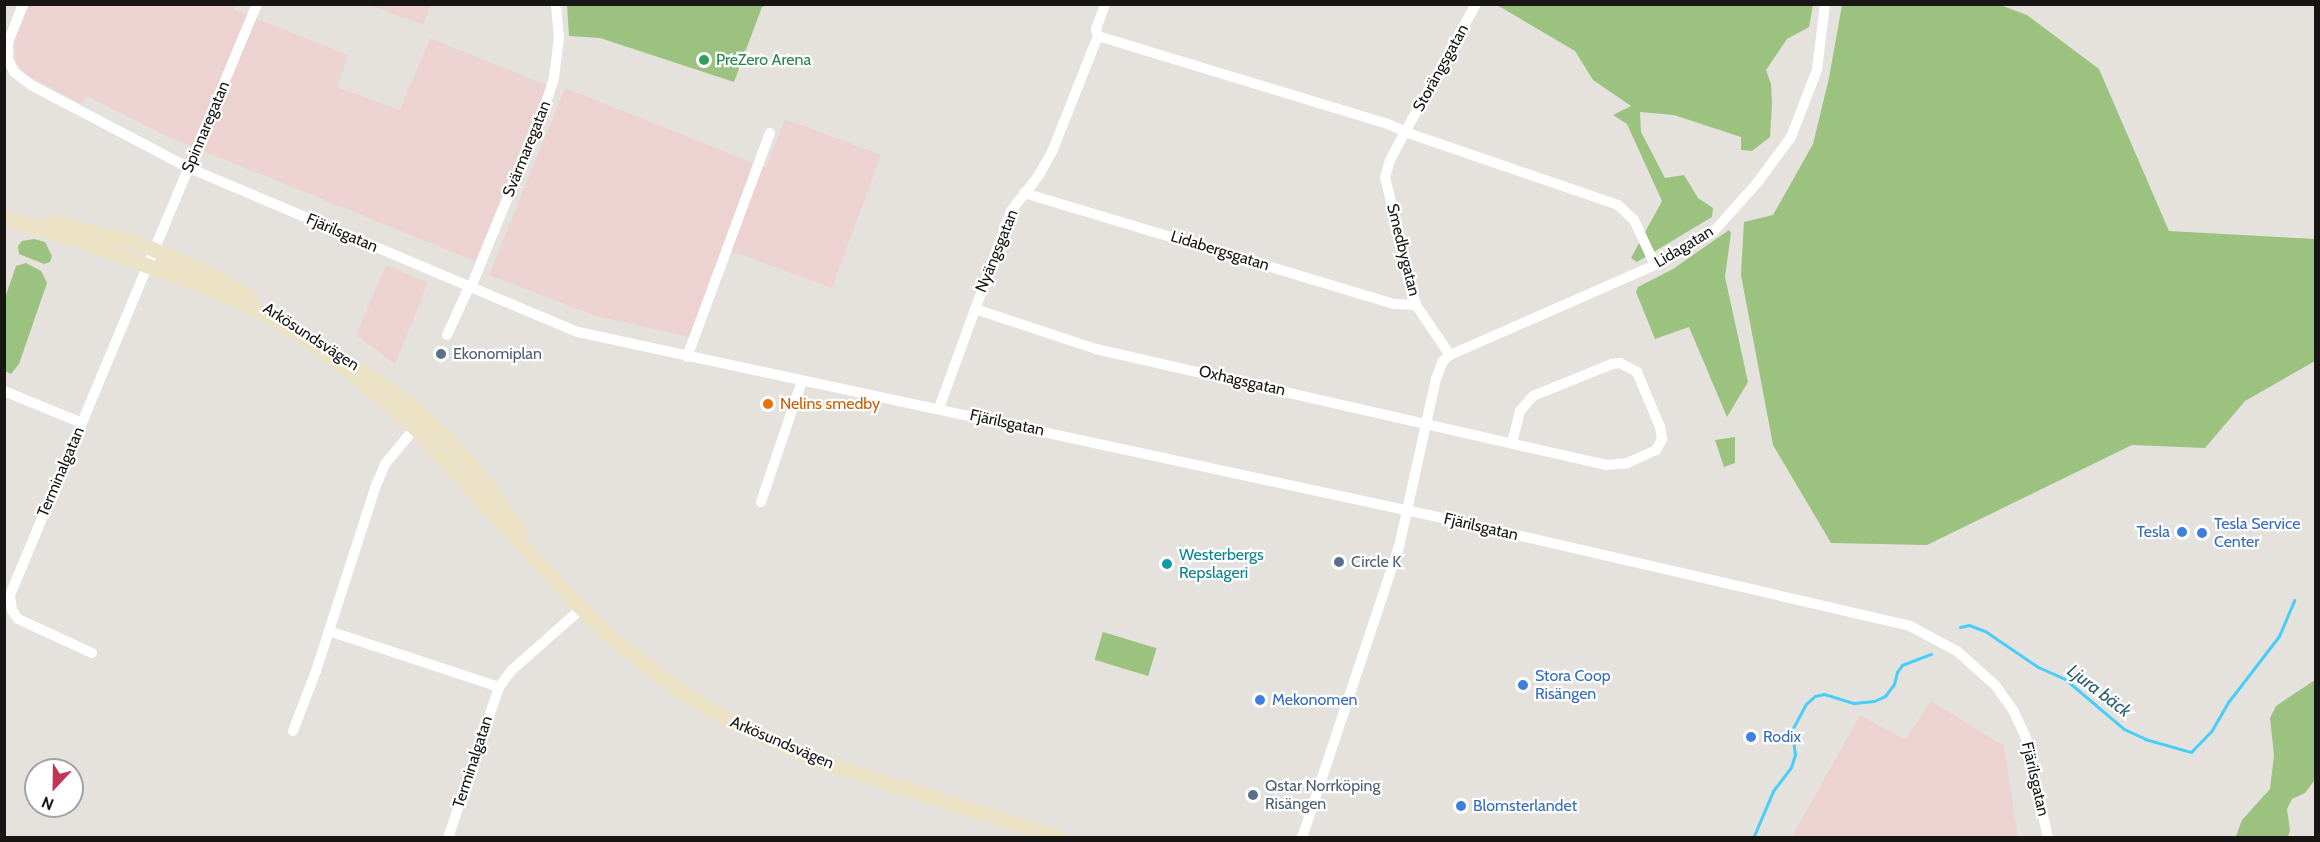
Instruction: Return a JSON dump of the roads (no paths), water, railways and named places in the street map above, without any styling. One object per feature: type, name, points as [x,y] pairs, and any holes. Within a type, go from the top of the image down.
[{"type":"main road","name":"Arkösundsvägen","points":[[4,211],[154,249],[214,276],[332,349],[420,422],[479,475],[546,570],[581,609],[631,654],[679,690],[754,734],[816,760],[1061,837]]},
{"type":"main road","name":"Arkösundsvägen","points":[[4,218],[147,265],[255,309],[302,336],[420,422]]},
{"type":"street","name":"Fjärilsgatan","points":[[23,4],[8,43],[9,70],[31,85],[189,168],[578,332],[687,357],[939,408],[1408,511],[1908,625],[1957,651],[1996,686],[2014,712],[2026,738],[2047,837]]},
{"type":"street","name":"Spinnaregatan","points":[[154,249],[257,4]]},
{"type":"street","name":"Svärmaregatan","points":[[447,335],[470,287],[544,109],[554,78],[559,39],[556,4]]},
{"type":"street","points":[[1106,4],[1096,30],[1098,36],[1388,124],[1405,132],[1618,205],[1634,220],[1655,265]]},
{"type":"street","name":"Storängsgatan","points":[[1405,132],[1476,4]]},
{"type":"street","name":"Lidagatan","points":[[1450,355],[1655,265],[1715,230],[1757,183],[1791,137],[1817,70],[1825,4]]},
{"type":"street","name":"Nyängsgatan","points":[[939,408],[1011,211],[1039,175],[1052,152],[1098,36]]},
{"type":"street","name":"Smedbygatan","points":[[1405,132],[1390,160],[1385,177],[1416,305],[1450,355]]},
{"type":"street","points":[[687,357],[770,133]]},
{"type":"street","name":"Lidabergsgatan","points":[[1024,193],[1395,304],[1416,305]]},
{"type":"street","name":"Terminalgatan","points":[[92,653],[18,619],[12,610],[10,595],[154,249]]},
{"type":"street","name":"Oxhagsgatan","points":[[975,309],[1096,349],[1512,443],[1618,466],[1656,450],[1662,439],[1660,427],[1637,372],[1620,363],[1612,364],[1533,396],[1520,411],[1512,443]]},
{"type":"street","points":[[1302,837],[1399,548],[1438,370],[1450,355]]},
{"type":"street","points":[[761,502],[802,381]]},
{"type":"street","points":[[4,391],[82,423]]},
{"type":"street","points":[[293,731],[329,631],[375,488],[385,464],[420,422]]},
{"type":"street","name":"Terminalgatan","points":[[448,837],[498,687],[512,670],[581,609]]},
{"type":"street","points":[[329,631],[498,687]]},
{"type":"waterway","name":"Ljura bäck","points":[[1960,627],[1969,625],[1985,631],[2038,667],[2065,679],[2124,729],[2145,739],[2191,752],[2212,730],[2229,701],[2279,636],[2294,600]]},
{"type":"waterway","name":"Ljura bäck","points":[[1753,838],[1773,791],[1791,767],[1795,755],[1792,730],[1806,704],[1815,696],[1824,694],[1854,703],[1874,701],[1885,696],[1894,684],[1897,672],[1902,665],[1931,654]]},
{"type":"place","name":"PreZero Arena","points":[[704,60]]},
{"type":"place","name":"Ekonomiplan","points":[[441,354]]},
{"type":"place","name":"Nelins smedby","points":[[768,404]]},
{"type":"place","name":"Tesla","points":[[2182,532]]},
{"type":"place","name":"Tesla Service Center","points":[[2202,533]]},
{"type":"place","name":"Circle K","points":[[1339,562]]},
{"type":"place","name":"Westerbergs Repslageri","points":[[1167,564]]},
{"type":"place","name":"Stora Coop Risängen","points":[[1523,685]]},
{"type":"place","name":"Mekonomen","points":[[1260,700]]},
{"type":"place","name":"Rodix","points":[[1751,737]]},
{"type":"place","name":"Qstar Norrköping Risängen","points":[[1253,795]]},
{"type":"place","name":"Blomsterlandet","points":[[1461,806]]}]
